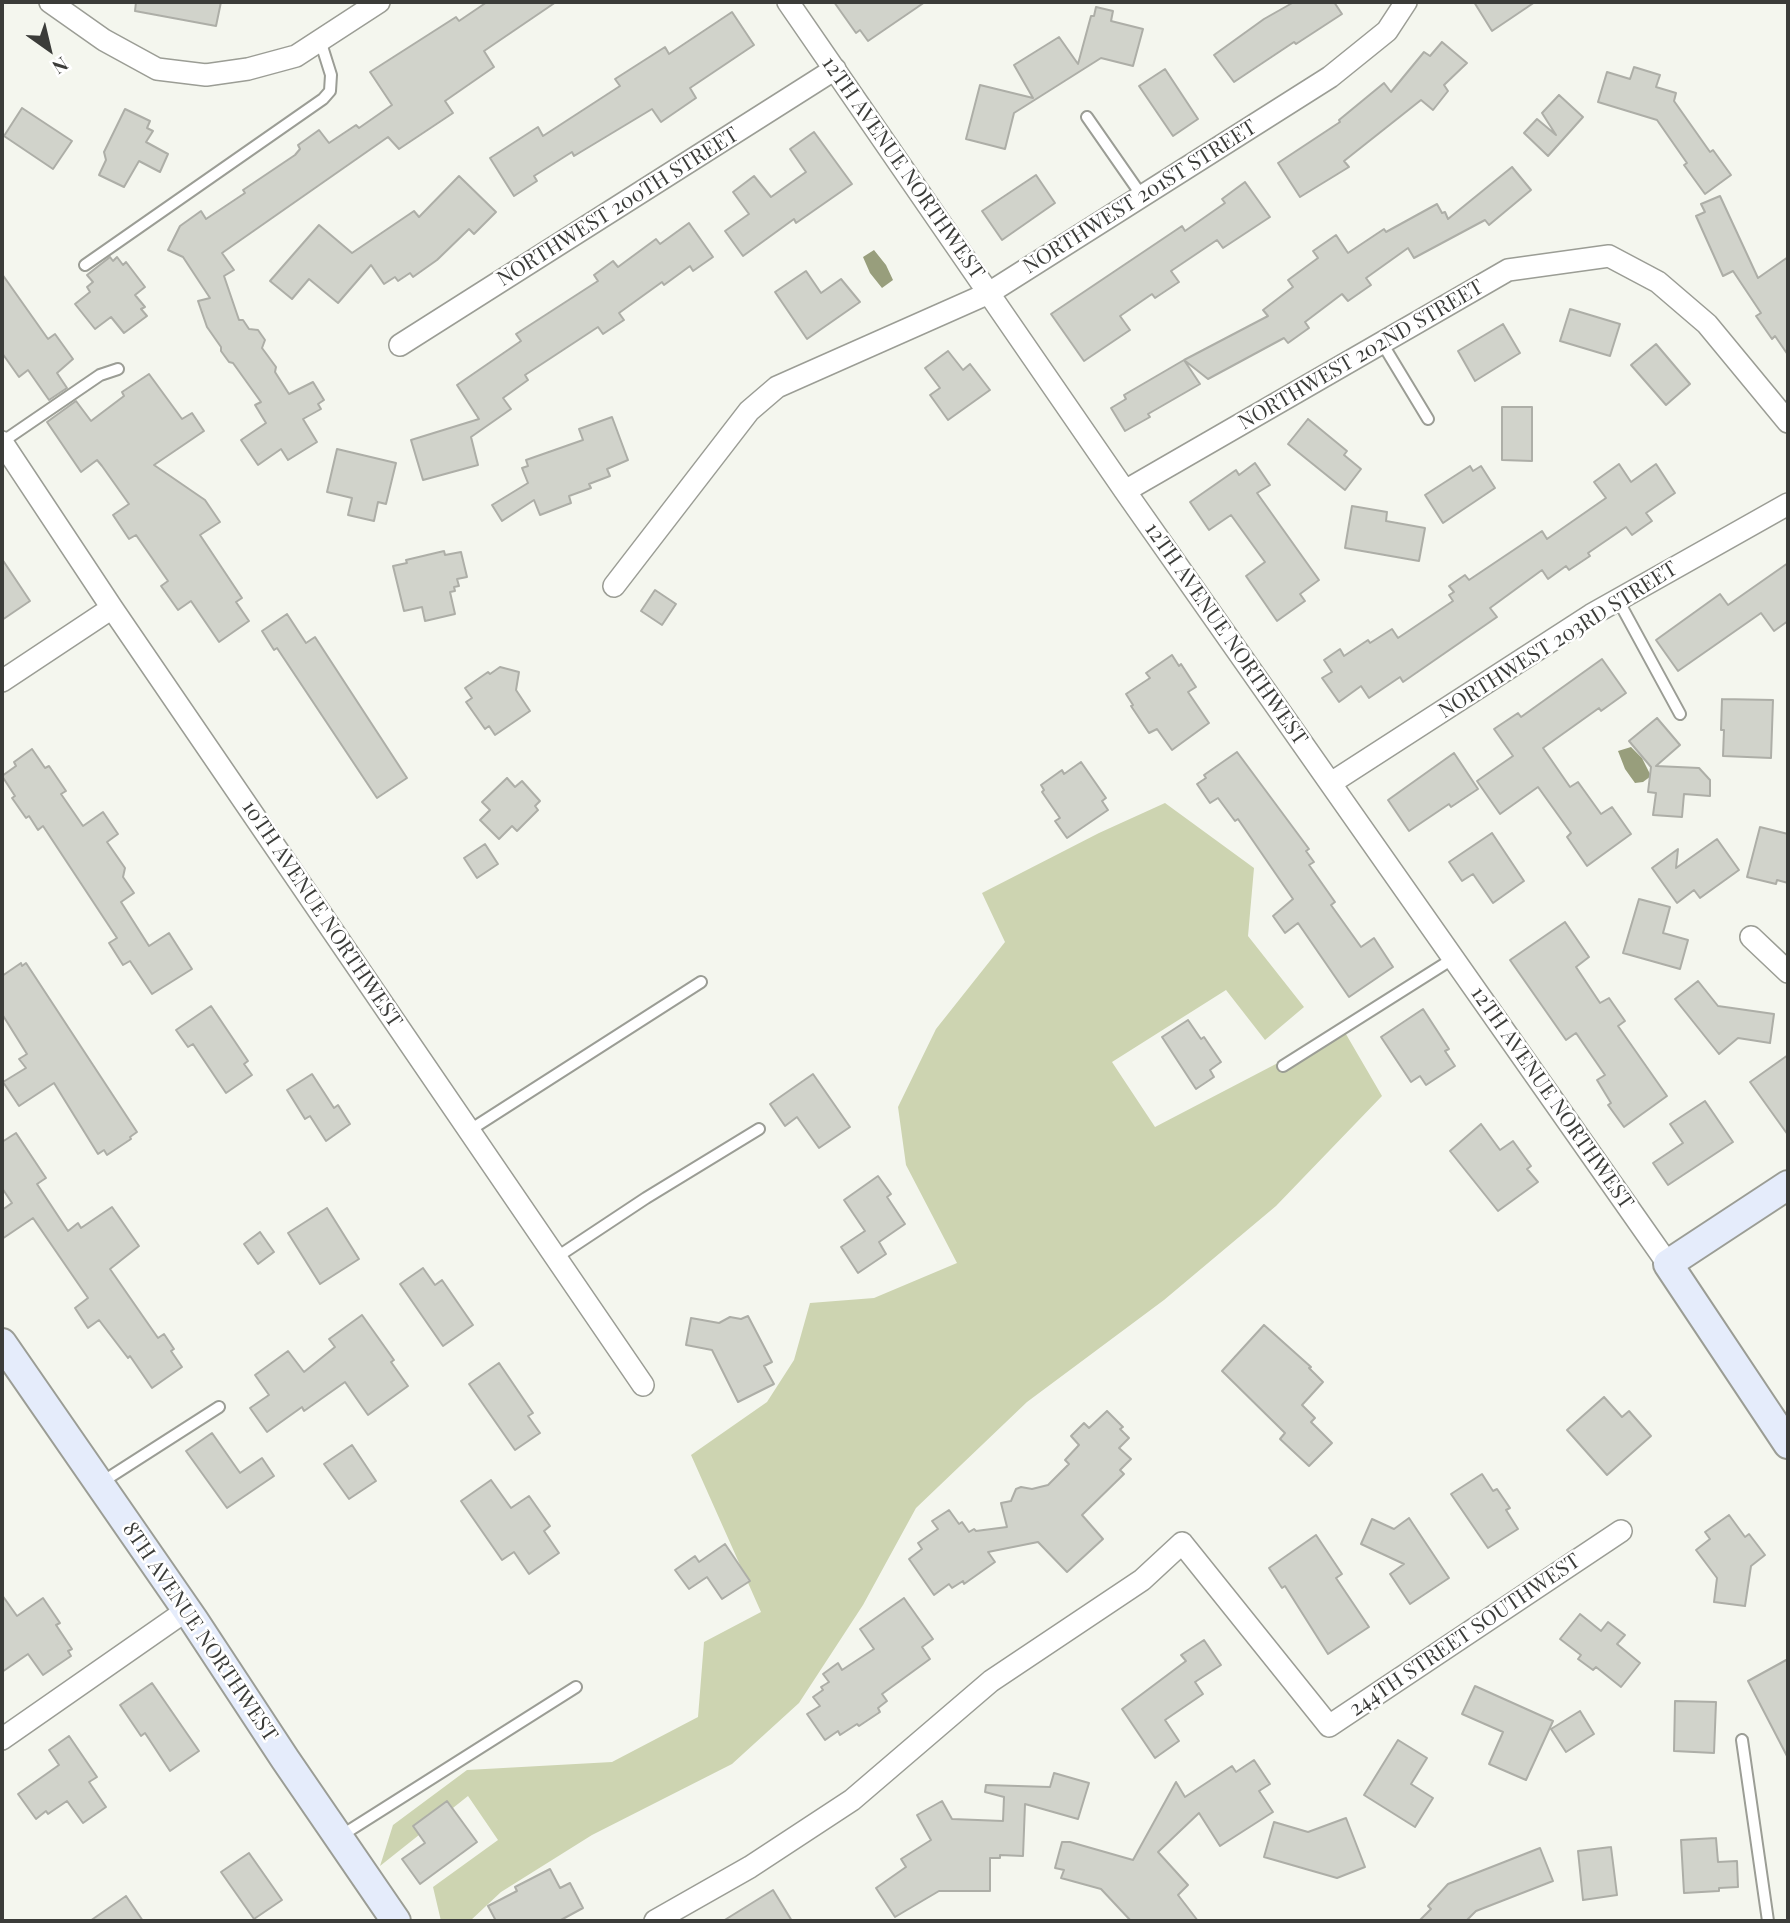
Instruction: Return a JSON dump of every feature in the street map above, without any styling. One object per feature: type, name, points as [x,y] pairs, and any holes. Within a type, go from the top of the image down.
[{"type":"main road","points":[[1788,1185],[1668,1264],[1788,1444]]},
{"type":"main road","name":"8TH AVENUE NORTHWEST","points":[[2,1343],[187,1610],[396,1921]]},
{"type":"street","points":[[50,2],[104,40],[157,69],[206,75],[248,69],[296,56],[379,2]]},
{"type":"street","name":"12TH AVENUE NORTHWEST","points":[[788,2],[1125,491],[1668,1264]]},
{"type":"street","name":"NORTHWEST 201ST STREET","points":[[614,586],[749,411],[777,387],[989,293],[1330,77],[1387,31],[1406,2]]},
{"type":"street","name":"NORTHWEST 200TH STREET","points":[[400,345],[835,69]]},
{"type":"street","name":"NORTHWEST 202ND STREET","points":[[1125,491],[1508,271],[1609,256],[1658,282],[1707,324],[1788,422]]},
{"type":"street","name":"10TH AVENUE NORTHWEST","points":[[2,442],[643,1384]]},
{"type":"street","name":"NORTHWEST 203RD STREET","points":[[1331,783],[1618,600],[1788,504]]},
{"type":"street","points":[[2,681],[113,608]]},
{"type":"street","points":[[1751,937],[1788,972]]},
{"type":"street","name":"244TH STREET SOUTHWEST","points":[[655,1921],[750,1867],[852,1800],[990,1681],[1142,1580],[1182,1543],[1329,1726],[1621,1531]]},
{"type":"street","points":[[2,1740],[187,1610]]},
{"type":"lane","points":[[85,265],[323,99],[330,91],[331,75],[320,40]]},
{"type":"lane","points":[[1087,117],[1142,196]]},
{"type":"lane","points":[[1382,343],[1428,419]]},
{"type":"lane","points":[[2,442],[100,375],[118,369]]},
{"type":"lane","points":[[1618,600],[1680,714]]},
{"type":"lane","points":[[1283,1066],[1454,958]]},
{"type":"lane","points":[[470,1130],[701,982]]},
{"type":"lane","points":[[557,1257],[646,1198],[759,1129]]},
{"type":"lane","points":[[99,1484],[219,1407]]},
{"type":"lane","points":[[339,1837],[576,1687]]},
{"type":"lane","points":[[1742,1740],[1768,1921]]},
{"type":"shaded area","points":[[874,250],[886,265],[893,280],[882,288],[870,273],[863,257]]},
{"type":"shaded area","points":[[1631,747],[1642,758],[1651,776],[1643,782],[1635,783],[1625,769],[1618,751]]},
{"type":"shaded area","points":[[1165,803],[1254,868],[1248,936],[1304,1007],[1265,1040],[1226,990],[1112,1062],[1155,1127],[1343,1029],[1382,1096],[1276,1206],[1164,1300],[1027,1402],[916,1508],[863,1605],[799,1703],[732,1764],[592,1835],[501,1892],[470,1921],[441,1921],[433,1887],[498,1840],[468,1796],[380,1866],[393,1825],[467,1770],[612,1762],[698,1717],[704,1642],[761,1612],[691,1455],[767,1402],[794,1360],[810,1303],[874,1298],[957,1263],[906,1165],[898,1107],[936,1029],[1005,942],[982,893],[1099,833]]},
{"type":"building","points":[[136,2],[221,2],[216,26],[135,11]]},
{"type":"building","points":[[487,2],[556,2],[484,51],[494,67],[445,101],[453,113],[399,149],[388,137],[222,253],[234,270],[224,276],[239,320],[243,320],[249,329],[258,330],[265,340],[262,348],[276,367],[275,372],[289,394],[313,382],[324,400],[318,404],[321,409],[303,419],[317,442],[288,460],[281,449],[258,465],[241,440],[266,423],[255,405],[261,402],[221,351],[207,327],[198,301],[210,298],[183,257],[168,250],[180,226],[201,211],[206,219],[245,193],[243,190],[295,155],[300,149],[298,145],[319,130],[329,143],[356,125],[359,128],[392,105],[370,72],[456,17],[459,21]]},
{"type":"building","points":[[834,2],[925,2],[868,41],[860,30],[856,33]]},
{"type":"building","points":[[1294,2],[1334,2],[1342,14],[1234,82],[1214,55],[1264,19]]},
{"type":"building","points":[[1474,2],[1535,2],[1492,31]]},
{"type":"building","points":[[1096,7],[1113,11],[1111,21],[1143,29],[1133,66],[1101,58],[1014,113],[1005,149],[966,139],[980,85],[1033,98],[1014,65],[1059,37],[1078,64]]},
{"type":"building","points":[[732,12],[754,45],[690,88],[696,98],[661,122],[652,109],[574,156],[572,152],[534,176],[537,181],[514,196],[490,158],[538,127],[543,136],[620,86],[615,79],[665,47],[669,54]]},
{"type":"building","points":[[1442,42],[1467,63],[1444,85],[1448,91],[1433,110],[1421,100],[1344,161],[1349,167],[1300,197],[1278,163],[1340,122],[1339,120],[1384,83],[1391,92],[1424,52],[1430,56]]},
{"type":"building","points":[[1634,67],[1660,75],[1656,87],[1676,93],[1674,101],[1710,152],[1713,150],[1731,175],[1705,194],[1657,120],[1598,102],[1607,72],[1630,79]]},
{"type":"building","points":[[1165,69],[1198,119],[1173,136],[1139,86]]},
{"type":"building","points":[[1559,95],[1583,117],[1548,156],[1524,133],[1537,119],[1556,135],[1542,113]]},
{"type":"building","points":[[22,108],[72,141],[53,169],[4,136]]},
{"type":"building","points":[[125,109],[150,121],[147,128],[153,131],[146,142],[168,154],[160,172],[139,161],[124,187],[99,175],[106,160],[104,152]]},
{"type":"building","points":[[814,132],[852,184],[796,223],[794,219],[743,256],[725,231],[749,214],[733,192],[754,176],[771,197],[806,172],[790,149]]},
{"type":"building","points":[[1512,167],[1531,190],[1489,225],[1485,220],[1414,258],[1408,248],[1366,278],[1371,285],[1348,301],[1342,294],[1305,322],[1309,328],[1288,343],[1284,338],[1208,379],[1184,360],[1268,316],[1263,310],[1293,287],[1288,280],[1318,258],[1313,251],[1336,235],[1348,253],[1384,229],[1386,232],[1437,204],[1448,219]]},
{"type":"building","points":[[1036,175],[1055,203],[1002,240],[982,211]]},
{"type":"building","points":[[459,176],[496,212],[474,234],[469,229],[437,260],[413,277],[410,273],[398,281],[395,277],[384,284],[371,265],[338,303],[309,279],[292,299],[270,281],[319,225],[352,253],[414,211],[419,217]]},
{"type":"building","points":[[1245,182],[1270,217],[1223,248],[1217,240],[1171,271],[1179,282],[1155,298],[1152,294],[1120,316],[1130,330],[1084,361],[1051,314],[1182,226],[1185,231],[1225,203],[1222,199]]},
{"type":"building","points":[[1720,196],[1758,278],[1788,257],[1788,355],[1775,336],[1772,339],[1756,316],[1761,313],[1733,271],[1723,276],[1696,216],[1705,212],[1701,204]]},
{"type":"building","points":[[689,223],[713,257],[693,271],[690,266],[664,285],[662,282],[619,313],[624,320],[603,334],[598,327],[525,375],[528,380],[503,398],[511,409],[471,437],[478,465],[423,480],[411,440],[479,419],[457,385],[521,341],[516,334],[598,281],[594,275],[613,261],[618,267],[656,239],[660,244]]},
{"type":"building","points":[[110,257],[113,261],[117,257],[123,265],[126,262],[145,287],[135,295],[145,307],[141,309],[147,316],[124,333],[111,317],[95,329],[75,304],[90,292],[87,287],[93,282],[87,275]]},
{"type":"building","points":[[806,271],[821,293],[841,279],[860,302],[807,339],[775,292]]},
{"type":"building","points":[[2,274],[48,339],[55,334],[73,359],[57,373],[67,388],[49,400],[28,370],[19,377],[2,353]]},
{"type":"building","points":[[1570,309],[1620,324],[1610,356],[1560,341]]},
{"type":"building","points":[[1503,324],[1520,353],[1475,381],[1458,351]]},
{"type":"building","points":[[1656,344],[1690,384],[1666,405],[1631,365]]},
{"type":"building","points":[[948,351],[963,370],[970,364],[990,390],[948,420],[930,395],[940,388],[925,368]]},
{"type":"building","points":[[1184,360],[1200,384],[1148,414],[1150,417],[1125,431],[1111,408],[1126,399],[1124,395]]},
{"type":"building","points":[[149,374],[182,419],[192,413],[204,431],[154,465],[205,500],[220,522],[200,535],[242,598],[236,602],[249,621],[219,642],[191,601],[178,610],[161,586],[168,581],[136,535],[129,539],[113,515],[129,504],[102,466],[97,460],[81,472],[47,422],[76,401],[91,421],[124,396],[122,392]]},
{"type":"building","points":[[1502,407],[1532,407],[1532,461],[1502,460]]},
{"type":"building","points":[[612,417],[628,460],[607,469],[610,476],[589,484],[591,488],[569,496],[571,503],[540,515],[534,500],[502,521],[492,505],[528,483],[522,468],[528,466],[526,460],[583,440],[579,429]]},
{"type":"building","points":[[1308,419],[1347,451],[1344,455],[1361,469],[1345,490],[1288,444]]},
{"type":"building","points":[[337,449],[396,463],[386,504],[378,502],[374,521],[348,515],[352,498],[327,492]]},
{"type":"building","points":[[1255,463],[1270,485],[1257,493],[1319,580],[1300,594],[1305,601],[1277,621],[1246,576],[1265,562],[1231,515],[1209,530],[1190,502],[1236,470],[1239,475]]},
{"type":"building","points":[[1619,464],[1631,482],[1656,464],[1675,493],[1646,513],[1652,521],[1632,535],[1626,527],[1588,553],[1590,556],[1569,570],[1566,566],[1548,579],[1542,570],[1490,608],[1497,617],[1403,682],[1400,677],[1369,698],[1361,686],[1339,702],[1322,678],[1332,672],[1324,660],[1340,649],[1344,656],[1368,640],[1370,643],[1392,629],[1398,638],[1453,601],[1449,595],[1454,592],[1449,586],[1465,575],[1469,580],[1542,531],[1547,539],[1606,498],[1594,482]]},
{"type":"building","points":[[1470,466],[1473,471],[1481,466],[1495,488],[1443,523],[1425,495]]},
{"type":"building","points":[[1352,506],[1387,512],[1386,521],[1425,528],[1419,561],[1345,548]]},
{"type":"building","points":[[444,551],[445,555],[461,552],[467,577],[457,579],[459,586],[450,592],[455,614],[425,621],[422,607],[404,611],[393,566]]},
{"type":"building","points":[[2,559],[30,601],[2,620]]},
{"type":"building","points":[[1788,563],[1788,621],[1774,631],[1761,613],[1678,671],[1656,640],[1720,594],[1728,605]]},
{"type":"building","points":[[655,590],[676,604],[662,625],[641,611]]},
{"type":"building","points":[[287,614],[306,643],[315,637],[407,778],[377,798],[277,648],[274,650],[262,631]]},
{"type":"building","points":[[1172,655],[1196,687],[1188,692],[1209,723],[1172,750],[1157,729],[1149,733],[1126,694],[1150,678],[1146,673]]},
{"type":"building","points":[[1602,659],[1626,693],[1601,711],[1599,708],[1543,748],[1570,787],[1578,782],[1601,814],[1612,807],[1631,834],[1587,866],[1567,837],[1571,833],[1538,787],[1500,814],[1477,781],[1513,756],[1494,729],[1518,713],[1521,717]]},
{"type":"building","points":[[500,667],[519,672],[516,690],[530,711],[495,735],[489,726],[485,729],[466,702],[472,698],[465,688]]},
{"type":"building","points":[[1722,699],[1773,700],[1771,758],[1723,756]]},
{"type":"building","points":[[1657,718],[1680,745],[1656,766],[1699,768],[1710,780],[1710,796],[1684,794],[1682,817],[1653,815],[1656,793],[1648,792],[1651,767],[1629,741]]},
{"type":"building","points":[[32,749],[45,768],[49,766],[66,791],[61,794],[83,826],[103,812],[118,834],[107,842],[125,868],[123,877],[134,893],[121,902],[149,946],[169,933],[192,969],[152,994],[130,961],[123,965],[109,943],[117,938],[43,826],[38,830],[12,798],[15,796],[2,776],[16,766],[14,762]]},
{"type":"building","points":[[1237,752],[1309,849],[1306,851],[1314,862],[1309,865],[1335,902],[1331,905],[1361,947],[1374,938],[1393,967],[1349,997],[1298,923],[1285,933],[1273,916],[1293,899],[1238,819],[1235,821],[1218,798],[1210,803],[1197,784],[1206,778],[1204,775]]},
{"type":"building","points":[[1454,753],[1478,789],[1451,807],[1449,804],[1409,831],[1388,800]]},
{"type":"building","points":[[1081,762],[1106,798],[1102,801],[1108,810],[1067,838],[1055,821],[1060,818],[1042,792],[1044,790],[1041,785],[1062,770],[1064,774]]},
{"type":"building","points":[[507,778],[515,787],[522,781],[540,801],[535,806],[538,810],[517,831],[512,826],[499,839],[480,820],[490,810],[482,802]]},
{"type":"building","points":[[1760,827],[1788,834],[1788,883],[1777,880],[1776,884],[1747,877]]},
{"type":"building","points":[[1492,833],[1524,881],[1493,903],[1473,874],[1462,881],[1449,862]]},
{"type":"building","points":[[1717,839],[1739,870],[1700,898],[1694,890],[1677,903],[1652,868],[1678,849],[1676,868]]},
{"type":"building","points":[[485,844],[498,864],[477,878],[464,858]]},
{"type":"building","points":[[1639,899],[1670,907],[1663,933],[1688,940],[1680,969],[1623,953]]},
{"type":"building","points":[[1565,922],[1589,957],[1576,967],[1600,1003],[1609,998],[1625,1021],[1618,1026],[1667,1096],[1624,1127],[1608,1105],[1611,1103],[1597,1080],[1605,1075],[1576,1033],[1566,1040],[1510,960]]},
{"type":"building","points":[[21,963],[22,966],[26,963],[137,1132],[107,1155],[104,1150],[98,1154],[54,1083],[19,1106],[3,1082],[26,1068],[19,1059],[27,1054],[2,1014],[2,976]]},
{"type":"building","points":[[1698,981],[1718,1006],[1774,1014],[1770,1043],[1738,1038],[1719,1054],[1675,999]]},
{"type":"building","points":[[211,1006],[248,1061],[244,1064],[252,1075],[226,1093],[193,1044],[188,1047],[176,1030]]},
{"type":"building","points":[[1423,1009],[1449,1049],[1445,1051],[1455,1066],[1426,1085],[1420,1076],[1411,1082],[1381,1037]]},
{"type":"building","points":[[1188,1020],[1221,1062],[1210,1070],[1214,1077],[1196,1089],[1162,1037]]},
{"type":"building","points":[[1788,1055],[1788,1135],[1750,1082]]},
{"type":"building","points":[[312,1074],[334,1108],[338,1105],[350,1124],[326,1141],[310,1116],[305,1119],[287,1090]]},
{"type":"building","points":[[813,1074],[850,1127],[819,1148],[797,1117],[785,1126],[770,1104]]},
{"type":"building","points":[[1705,1101],[1733,1142],[1668,1185],[1653,1163],[1683,1143],[1670,1124]]},
{"type":"building","points":[[1481,1124],[1500,1150],[1513,1141],[1531,1166],[1527,1169],[1538,1182],[1498,1211],[1450,1151]]},
{"type":"building","points":[[16,1133],[46,1178],[37,1184],[68,1231],[78,1223],[81,1228],[112,1207],[139,1246],[110,1269],[158,1338],[164,1334],[182,1367],[152,1388],[130,1356],[128,1358],[99,1320],[88,1328],[75,1308],[88,1298],[33,1218],[2,1239],[2,1210],[12,1203],[2,1188],[2,1142]]},
{"type":"building","points":[[878,1176],[891,1194],[887,1197],[905,1224],[879,1242],[886,1254],[858,1273],[841,1247],[865,1231],[844,1200]]},
{"type":"building","points":[[327,1208],[359,1259],[320,1284],[288,1233]]},
{"type":"building","points":[[260,1232],[274,1252],[258,1264],[244,1244]]},
{"type":"building","points":[[423,1268],[435,1285],[442,1280],[473,1325],[443,1346],[400,1284]]},
{"type":"building","points":[[362,1315],[394,1360],[391,1362],[408,1386],[368,1415],[345,1382],[304,1411],[302,1407],[267,1432],[250,1408],[269,1395],[255,1375],[288,1351],[304,1372],[335,1347],[329,1339]]},
{"type":"building","points":[[748,1316],[772,1362],[764,1366],[774,1384],[738,1402],[712,1350],[686,1345],[691,1318],[719,1323],[730,1317],[741,1319]]},
{"type":"building","points":[[1264,1325],[1311,1367],[1309,1368],[1323,1382],[1302,1405],[1315,1418],[1311,1422],[1332,1443],[1309,1466],[1280,1439],[1285,1433],[1222,1371]]},
{"type":"building","points":[[499,1363],[533,1413],[528,1416],[540,1433],[515,1450],[469,1384]]},
{"type":"building","points":[[1604,1397],[1622,1417],[1629,1411],[1651,1436],[1607,1475],[1567,1430]]},
{"type":"building","points":[[1107,1411],[1123,1427],[1120,1429],[1129,1438],[1119,1448],[1131,1459],[1120,1470],[1124,1474],[1082,1515],[1103,1539],[1067,1572],[1038,1542],[988,1552],[995,1562],[964,1584],[963,1581],[952,1588],[949,1584],[934,1595],[909,1559],[922,1549],[918,1543],[938,1529],[932,1521],[949,1510],[969,1532],[974,1529],[976,1531],[1007,1527],[1001,1503],[1011,1501],[1016,1489],[1021,1487],[1032,1489],[1048,1485],[1069,1464],[1065,1460],[1079,1445],[1071,1436],[1084,1423],[1089,1428]]},
{"type":"building","points":[[212,1433],[240,1473],[262,1458],[274,1476],[227,1508],[186,1451]]},
{"type":"building","points":[[352,1445],[376,1481],[349,1499],[324,1464]]},
{"type":"building","points":[[1482,1474],[1493,1491],[1497,1489],[1510,1508],[1506,1510],[1518,1529],[1488,1548],[1451,1494]]},
{"type":"building","points":[[491,1480],[511,1508],[529,1496],[550,1526],[544,1531],[559,1553],[529,1574],[514,1552],[502,1560],[461,1501]]},
{"type":"building","points":[[1729,1515],[1745,1537],[1749,1534],[1765,1555],[1751,1566],[1745,1606],[1714,1602],[1717,1578],[1696,1550],[1710,1539],[1705,1532]]},
{"type":"building","points":[[1409,1518],[1449,1578],[1410,1604],[1390,1574],[1404,1564],[1361,1544],[1372,1519],[1394,1529]]},
{"type":"building","points":[[1316,1535],[1342,1574],[1336,1578],[1369,1627],[1328,1654],[1285,1586],[1282,1588],[1269,1568]]},
{"type":"building","points":[[725,1544],[750,1581],[722,1599],[707,1577],[689,1589],[675,1570],[695,1556],[699,1562]]},
{"type":"building","points":[[2,1595],[17,1616],[43,1598],[60,1623],[56,1625],[72,1649],[68,1651],[71,1656],[43,1675],[28,1654],[2,1672]]},
{"type":"building","points":[[904,1598],[933,1639],[922,1647],[930,1659],[882,1694],[887,1701],[878,1708],[880,1712],[859,1726],[857,1724],[840,1735],[838,1731],[825,1740],[807,1714],[820,1706],[813,1697],[829,1682],[823,1674],[838,1663],[842,1670],[874,1649],[860,1629]]},
{"type":"building","points":[[1580,1614],[1601,1631],[1608,1622],[1625,1635],[1617,1644],[1640,1663],[1621,1687],[1596,1667],[1593,1670],[1578,1659],[1581,1655],[1560,1639]]},
{"type":"building","points":[[1204,1640],[1221,1665],[1195,1682],[1203,1694],[1165,1720],[1179,1741],[1155,1758],[1122,1709],[1186,1661],[1181,1655]]},
{"type":"building","points":[[1788,1659],[1788,1758],[1748,1681]]},
{"type":"building","points":[[152,1683],[199,1751],[170,1771],[145,1733],[141,1736],[120,1705]]},
{"type":"building","points":[[1475,1686],[1553,1721],[1526,1780],[1489,1764],[1503,1732],[1462,1714]]},
{"type":"building","points":[[1675,1701],[1716,1702],[1714,1753],[1674,1751]]},
{"type":"building","points":[[1580,1711],[1594,1734],[1566,1752],[1551,1729]]},
{"type":"building","points":[[69,1736],[97,1777],[89,1782],[106,1807],[83,1823],[67,1801],[36,1819],[18,1794],[59,1765],[49,1750]]},
{"type":"building","points":[[1398,1740],[1427,1758],[1411,1784],[1433,1798],[1415,1827],[1364,1795]]},
{"type":"building","points":[[1254,1760],[1270,1784],[1259,1791],[1273,1812],[1220,1846],[1199,1813],[1158,1852],[1188,1885],[1178,1895],[1198,1921],[1131,1921],[1101,1889],[1061,1878],[1064,1870],[1055,1868],[1062,1842],[1133,1860],[1176,1782],[1185,1797],[1232,1766],[1236,1772]]},
{"type":"building","points":[[1054,1773],[1089,1783],[1078,1819],[1025,1804],[1023,1856],[1000,1855],[1000,1858],[990,1858],[990,1891],[939,1891],[895,1917],[876,1888],[906,1867],[901,1859],[931,1840],[917,1815],[942,1801],[952,1819],[1003,1821],[1004,1797],[985,1792],[986,1785],[1050,1787]]},
{"type":"building","points":[[447,1801],[477,1842],[420,1884],[402,1859],[425,1843],[413,1826]]},
{"type":"building","points":[[1346,1818],[1365,1867],[1337,1878],[1264,1857],[1274,1822],[1308,1832]]},
{"type":"building","points":[[1716,1838],[1718,1862],[1737,1861],[1738,1887],[1684,1893],[1681,1840]]},
{"type":"building","points":[[1611,1847],[1617,1895],[1583,1900],[1578,1851]]},
{"type":"building","points":[[1540,1848],[1553,1881],[1476,1911],[1466,1921],[1419,1921],[1431,1909],[1428,1906],[1448,1884]]},
{"type":"building","points":[[249,1853],[282,1900],[254,1919],[221,1872]]},
{"type":"building","points":[[550,1869],[560,1888],[570,1883],[583,1908],[559,1921],[496,1921],[488,1906],[517,1891],[515,1887]]},
{"type":"building","points":[[773,1890],[792,1921],[723,1921]]},
{"type":"building","points":[[126,1896],[143,1921],[90,1921]]}]
